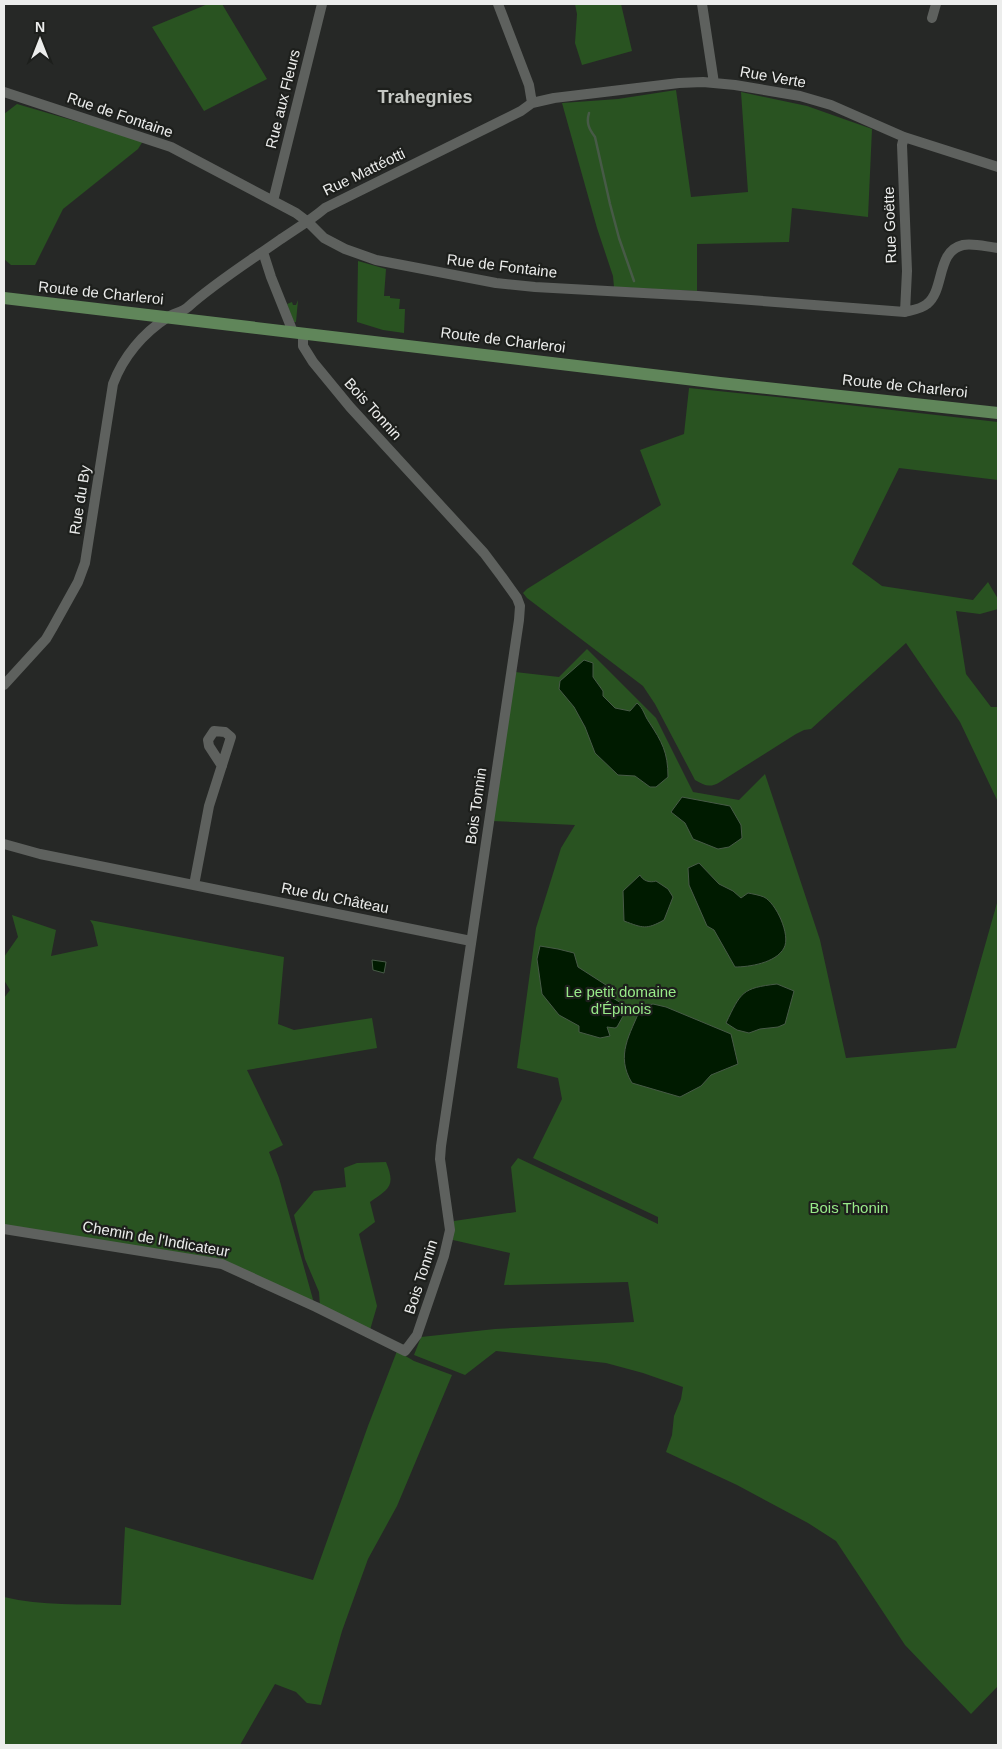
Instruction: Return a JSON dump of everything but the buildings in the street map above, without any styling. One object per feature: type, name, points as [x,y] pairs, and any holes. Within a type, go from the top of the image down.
[{"type":"main road","name":"Route de Charleroi","points":[[4,298],[720,383],[998,413]]},
{"type":"street","name":"Rue aux Fleurs","points":[[273,201],[322,4]]},
{"type":"street","points":[[498,4],[528,85],[532,102]]},
{"type":"street","points":[[702,4],[714,82]]},
{"type":"street","points":[[932,18],[936,4]]},
{"type":"street","name":"Rue Verte","points":[[532,102],[680,84],[714,82],[800,96],[831,105],[904,137],[998,167]]},
{"type":"street","name":"Rue de Fontaine","points":[[4,92],[171,147],[296,213],[324,238],[345,249],[376,260],[513,286],[698,296],[905,312],[920,308],[932,299],[946,260],[961,245],[970,244],[998,248]]},
{"type":"street","name":"Rue Mattéotti","points":[[168,317],[187,308],[263,252],[308,222],[324,208],[521,111],[532,102]]},
{"type":"street","name":"Rue Goëtte","points":[[904,137],[902,145],[907,271],[905,312]]},
{"type":"street","name":"Bois Tonnin","points":[[263,252],[270,277],[312,362],[350,407],[484,554],[515,594],[520,606],[440,1146],[440,1159],[450,1230],[444,1256],[417,1335],[404,1351]]},
{"type":"street","name":"Rue du By","points":[[4,685],[46,639],[78,582],[85,563],[113,384],[118,369],[126,357],[148,333],[168,317]]},
{"type":"street","points":[[194,885],[209,806],[222,766]]},
{"type":"street","name":"Rue du Château","points":[[4,844],[40,854],[471,941]]},
{"type":"street","name":"Chemin de l'Indicateur","points":[[4,1229],[203,1260],[230,1266],[404,1351]]},
{"type":"green space","points":[[208,4],[222,4],[267,79],[204,111],[152,27]]},
{"type":"green space","points":[[575,4],[621,4],[632,51],[582,65],[575,43],[577,14]]},
{"type":"green space","points":[[676,90],[691,197],[748,192],[741,92],[807,106],[872,129],[868,217],[792,208],[789,242],[697,244],[697,291],[614,287],[613,276],[597,228],[562,103],[618,99]]},
{"type":"green space","points":[[17,104],[143,141],[138,149],[63,209],[35,265],[11,265],[4,259],[4,114]]},
{"type":"green space","points":[[358,261],[386,269],[384,296],[400,299],[399,309],[405,309],[404,333],[383,330],[357,322]]},
{"type":"green space","points":[[298,300],[296,322],[294,322],[287,304],[292,302],[293,305],[296,305]]},
{"type":"green space","points":[[689,388],[998,422],[998,480],[899,468],[852,564],[882,586],[973,600],[988,582],[998,599],[998,609],[980,614],[956,611],[966,674],[991,707],[998,707],[998,802],[960,722],[906,643],[811,729],[796,734],[720,782],[708,786],[695,780],[655,704],[643,686],[527,598],[523,593],[661,505],[640,450],[684,434]]},
{"type":"green space","points":[[587,649],[656,718],[693,792],[739,800],[765,774],[820,940],[846,1058],[956,1048],[997,903],[998,813],[998,1686],[971,1714],[905,1645],[836,1541],[808,1523],[737,1485],[666,1452],[672,1435],[674,1416],[681,1399],[683,1387],[606,1363],[496,1351],[465,1375],[414,1355],[421,1337],[495,1329],[634,1322],[628,1282],[504,1285],[510,1253],[453,1240],[454,1221],[516,1212],[511,1167],[518,1158],[658,1224],[658,1217],[533,1158],[562,1099],[558,1078],[517,1068],[536,928],[561,848],[575,825],[492,821],[515,672],[559,677]]},
{"type":"green space","points":[[12,915],[56,930],[51,956],[98,946],[90,920],[284,957],[278,1024],[294,1030],[372,1018],[377,1048],[247,1070],[283,1145],[269,1152],[279,1178],[314,1303],[221,1259],[4,1226],[4,998],[10,990],[4,980],[4,957],[18,937]]},
{"type":"green space","points":[[386,1162],[390,1177],[389,1186],[382,1194],[370,1202],[375,1222],[359,1234],[377,1306],[370,1330],[320,1306],[319,1292],[305,1259],[294,1215],[314,1191],[346,1187],[344,1168],[357,1163]]},
{"type":"green space","points":[[397,1351],[414,1361],[452,1375],[397,1506],[368,1559],[342,1631],[321,1705],[307,1703],[296,1692],[275,1684],[240,1745],[4,1745],[4,1597],[47,1603],[121,1605],[125,1527],[313,1580]]},
{"type":"shaded area","points":[[584,660],[593,663],[593,677],[603,691],[603,696],[615,708],[630,711],[637,703],[657,736],[665,754],[668,777],[656,787],[650,787],[635,776],[618,775],[595,753],[585,727],[574,707],[559,689],[560,681]]},
{"type":"shaded area","points":[[682,797],[730,806],[741,825],[742,838],[729,847],[718,849],[693,839],[685,823],[671,812]]},
{"type":"shaded area","points":[[699,863],[719,884],[733,891],[741,898],[748,893],[762,896],[769,900],[781,920],[786,935],[784,948],[780,953],[769,961],[735,967],[714,930],[707,926],[689,885],[688,868]]},
{"type":"shaded area","points":[[640,875],[647,881],[656,881],[668,889],[673,897],[664,920],[648,927],[624,921],[623,891]]},
{"type":"shaded area","points":[[540,946],[574,953],[578,967],[606,985],[611,997],[628,1007],[617,1027],[607,1027],[610,1036],[600,1038],[579,1032],[579,1026],[559,1015],[542,994],[537,959]]},
{"type":"shaded area","points":[[372,960],[386,962],[384,973],[373,970]]},
{"type":"shaded area","points":[[777,984],[794,991],[785,1024],[749,1033],[737,1030],[726,1023],[735,1004],[744,993],[756,987]]},
{"type":"shaded area","points":[[653,1004],[666,1007],[731,1034],[738,1064],[711,1075],[701,1086],[680,1097],[632,1083],[625,1063],[626,1045],[641,1007]]},
{"type":"waterway","points":[[589,113],[589,126],[595,137],[619,238],[634,281]]},
{"type":"district","name":"Trahegnies","points":[[425,97]]},
{"type":"park label","name":"Le petit domaine d'Épinois","points":[[621,1000]]},
{"type":"park label","name":"Bois Thonin","points":[[849,1208]]}]
